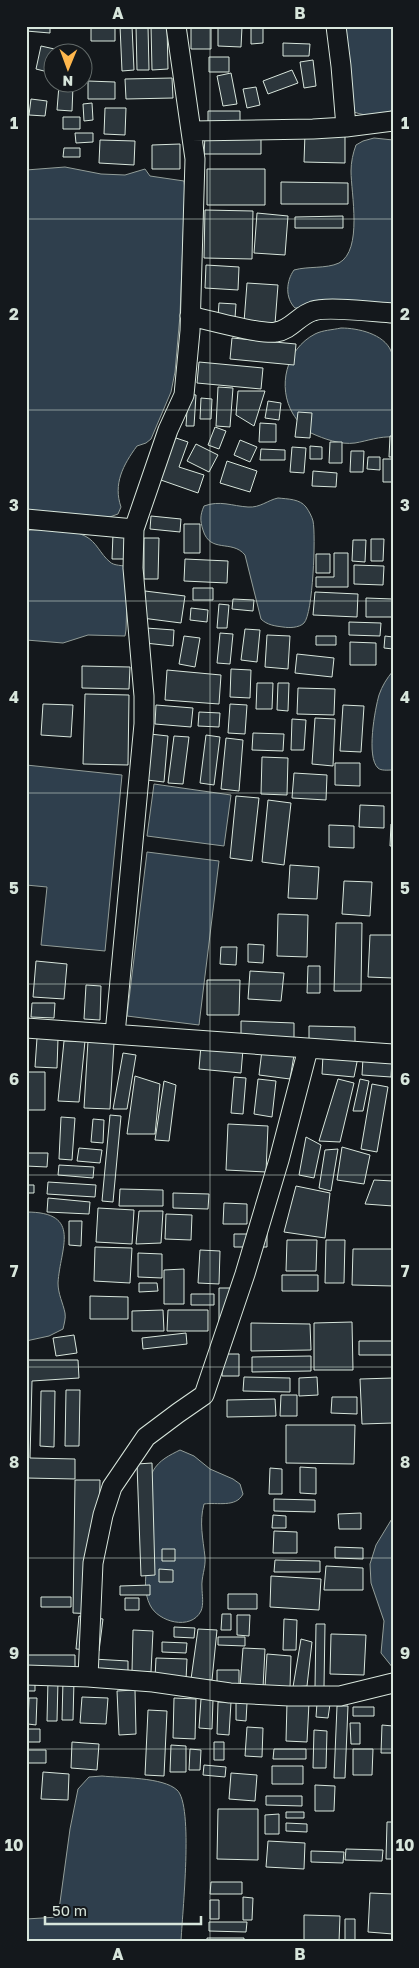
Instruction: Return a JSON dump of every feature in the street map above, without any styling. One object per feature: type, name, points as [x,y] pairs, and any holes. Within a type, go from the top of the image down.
[{"type":"street","points":[[114,1034],[144,724],[144,696],[133,568],[134,529],[168,430],[184,395],[187,372],[195,160],[176,26]]},
{"type":"street","points":[[336,26],[346,127]]},
{"type":"street","points":[[192,131],[250,131],[346,127],[393,121]]},
{"type":"street","points":[[190,316],[276,332],[293,324],[312,311],[393,313]]},
{"type":"street","points":[[26,519],[134,529]]},
{"type":"street","points":[[26,1028],[393,1054]]},
{"type":"street","points":[[88,1677],[94,1563],[103,1515],[112,1487],[146,1437],[204,1395],[245,1274],[279,1160],[308,1049]]},
{"type":"street","points":[[26,1675],[153,1682],[230,1693],[289,1696],[340,1696],[393,1683]]},
{"type":"water","points":[[346,26],[393,26],[393,110],[374,115],[354,112],[345,38]]},
{"type":"water","points":[[374,138],[393,140],[393,305],[295,308],[288,294],[289,279],[294,270],[339,263],[346,256],[351,246],[354,220],[351,171],[353,154],[356,145]]},
{"type":"water","points":[[65,167],[101,174],[125,175],[145,169],[150,176],[184,181],[180,315],[175,372],[171,392],[151,439],[137,446],[127,460],[118,490],[121,507],[118,514],[107,518],[26,510],[26,170]]},
{"type":"water","points":[[341,328],[355,329],[377,336],[388,345],[391,351],[394,379],[393,437],[355,443],[333,441],[305,430],[293,414],[288,403],[285,381],[291,359],[297,349],[315,334]]},
{"type":"water","points":[[278,498],[294,500],[303,504],[311,516],[314,529],[310,605],[304,623],[294,627],[274,626],[261,619],[245,555],[240,550],[211,542],[206,537],[201,521],[204,506],[210,504],[221,503],[252,507]]},
{"type":"water","points":[[59,530],[79,533],[93,541],[112,563],[128,567],[125,636],[88,635],[63,643],[26,640],[26,531]]},
{"type":"water","points":[[393,671],[393,770],[383,770],[379,769],[374,762],[372,733],[379,695]]},
{"type":"water","points":[[26,765],[122,775],[105,951],[41,945],[47,887],[26,885]]},
{"type":"water","points":[[154,784],[231,795],[224,846],[147,836]]},
{"type":"water","points":[[147,852],[219,861],[199,1025],[127,1016]]},
{"type":"water","points":[[26,1212],[44,1214],[55,1218],[62,1225],[64,1245],[58,1283],[65,1317],[63,1329],[49,1336],[26,1341]]},
{"type":"water","points":[[180,1450],[194,1456],[210,1469],[233,1479],[240,1484],[243,1494],[231,1503],[204,1504],[202,1524],[205,1561],[201,1611],[190,1621],[175,1622],[160,1616],[154,1611],[148,1600],[146,1586],[146,1531],[148,1491],[153,1471],[165,1458]]},
{"type":"water","points":[[393,1517],[393,1668],[381,1653],[384,1621],[371,1583],[370,1564],[376,1545]]},
{"type":"water","points":[[102,1776],[152,1780],[162,1783],[177,1790],[182,1800],[185,1816],[186,1862],[181,1942],[26,1942],[26,1919],[58,1917],[70,1829],[78,1789],[89,1777]]},
{"type":"building","points":[[26,26],[50,26],[50,33],[26,31]]},
{"type":"building","points":[[91,26],[115,26],[115,41],[91,41]]},
{"type":"building","points":[[120,26],[132,26],[134,70],[122,71]]},
{"type":"building","points":[[136,26],[148,26],[149,70],[137,70]]},
{"type":"building","points":[[151,26],[167,26],[168,69],[152,70]]},
{"type":"building","points":[[191,26],[211,26],[211,49],[191,49]]},
{"type":"building","points":[[251,26],[263,26],[263,43],[251,44]]},
{"type":"building","points":[[218,27],[242,27],[241,47],[218,46]]},
{"type":"building","points":[[283,43],[310,44],[309,56],[283,56]]},
{"type":"building","points":[[41,46],[42,46],[42,70],[36,69]]},
{"type":"building","points":[[209,57],[229,57],[229,72],[209,72]]},
{"type":"building","points":[[313,60],[316,86],[304,88],[300,62]]},
{"type":"building","points":[[292,70],[298,83],[268,94],[263,81]]},
{"type":"building","points":[[231,73],[237,104],[223,106],[217,76]]},
{"type":"building","points":[[172,78],[173,98],[126,99],[125,79]]},
{"type":"building","points":[[92,81],[115,82],[115,99],[88,99],[88,92],[92,92]]},
{"type":"building","points":[[256,87],[260,105],[247,108],[243,89]]},
{"type":"building","points":[[58,92],[73,92],[72,111],[57,110]]},
{"type":"building","points":[[31,99],[47,101],[45,116],[29,115]]},
{"type":"building","points":[[92,103],[93,120],[84,121],[83,104]]},
{"type":"building","points":[[105,108],[126,108],[125,135],[104,134]]},
{"type":"building","points":[[208,111],[240,111],[240,127],[208,127]]},
{"type":"building","points":[[63,117],[80,117],[80,129],[63,129]]},
{"type":"building","points":[[75,133],[93,133],[93,142],[76,143]]},
{"type":"building","points":[[305,133],[345,134],[345,163],[304,162]]},
{"type":"building","points":[[205,136],[261,137],[261,154],[204,154]]},
{"type":"building","points":[[100,140],[135,141],[134,165],[99,163]]},
{"type":"building","points":[[180,144],[180,169],[152,169],[152,145]]},
{"type":"building","points":[[64,148],[80,148],[80,157],[63,157]]},
{"type":"building","points":[[207,169],[265,169],[265,205],[207,205]]},
{"type":"building","points":[[281,182],[348,183],[348,204],[281,204]]},
{"type":"building","points":[[205,210],[253,211],[252,259],[204,258]]},
{"type":"building","points":[[257,213],[288,216],[285,255],[254,253]]},
{"type":"building","points":[[343,216],[343,228],[295,228],[295,217]]},
{"type":"building","points":[[206,265],[239,267],[238,290],[205,288]]},
{"type":"building","points":[[247,283],[278,285],[275,324],[244,322]]},
{"type":"building","points":[[219,303],[236,304],[235,318],[218,317]]},
{"type":"building","points":[[232,338],[296,344],[294,365],[230,359]]},
{"type":"building","points":[[199,362],[263,368],[261,389],[197,383]]},
{"type":"building","points":[[218,387],[233,388],[230,427],[216,426]]},
{"type":"building","points":[[238,391],[265,391],[254,426],[236,415]]},
{"type":"building","points":[[188,394],[196,395],[194,426],[186,426]]},
{"type":"building","points":[[201,398],[212,399],[211,419],[200,419]]},
{"type":"building","points":[[268,401],[281,403],[279,420],[265,418]]},
{"type":"building","points":[[298,412],[312,413],[310,438],[295,437]]},
{"type":"building","points":[[260,423],[276,424],[276,442],[259,442]]},
{"type":"building","points":[[215,427],[226,431],[219,449],[208,445]]},
{"type":"building","points":[[390,436],[393,436],[393,457],[389,457]]},
{"type":"building","points":[[173,437],[188,442],[179,467],[204,475],[198,493],[158,479]]},
{"type":"building","points":[[240,440],[257,447],[250,462],[234,455]]},
{"type":"building","points":[[330,442],[342,442],[342,463],[329,463]]},
{"type":"building","points":[[196,444],[218,455],[209,472],[187,461]]},
{"type":"building","points":[[310,446],[322,447],[322,459],[310,459]]},
{"type":"building","points":[[292,447],[306,448],[304,473],[290,472]]},
{"type":"building","points":[[261,449],[285,450],[285,460],[260,460]]},
{"type":"building","points":[[351,451],[364,451],[363,472],[350,472]]},
{"type":"building","points":[[368,457],[380,457],[380,470],[367,469]]},
{"type":"building","points":[[383,459],[393,459],[393,482],[383,482]]},
{"type":"building","points":[[227,461],[257,471],[250,492],[220,483]]},
{"type":"building","points":[[313,471],[337,473],[336,487],[312,486]]},
{"type":"building","points":[[151,516],[181,519],[180,532],[150,529]]},
{"type":"building","points":[[184,524],[200,524],[200,553],[184,553]]},
{"type":"building","points":[[113,534],[125,534],[124,559],[112,559]]},
{"type":"building","points":[[144,538],[159,538],[158,579],[144,579]]},
{"type":"building","points":[[371,539],[384,539],[383,561],[371,561]]},
{"type":"building","points":[[353,540],[366,540],[365,562],[352,561]]},
{"type":"building","points":[[334,553],[348,553],[348,587],[316,587],[316,577],[334,577]]},
{"type":"building","points":[[316,554],[330,554],[330,573],[316,573]]},
{"type":"building","points":[[185,559],[228,561],[227,583],[184,581]]},
{"type":"building","points":[[354,565],[384,566],[383,585],[354,584]]},
{"type":"building","points":[[193,588],[213,588],[213,600],[193,600]]},
{"type":"building","points":[[145,591],[185,596],[181,623],[142,618]]},
{"type":"building","points":[[315,592],[358,594],[357,617],[313,615]]},
{"type":"building","points":[[366,598],[393,599],[393,617],[366,617]]},
{"type":"building","points":[[233,599],[254,600],[253,611],[232,609]]},
{"type":"building","points":[[219,604],[229,605],[227,628],[217,628]]},
{"type":"building","points":[[191,608],[208,610],[207,622],[190,620]]},
{"type":"building","points":[[349,622],[381,623],[380,636],[349,635]]},
{"type":"building","points":[[146,628],[174,630],[173,646],[145,643]]},
{"type":"building","points":[[245,629],[260,630],[257,662],[241,660]]},
{"type":"building","points":[[220,633],[233,634],[230,664],[217,663]]},
{"type":"building","points":[[267,635],[290,636],[288,669],[265,667]]},
{"type":"building","points":[[184,636],[200,638],[195,667],[179,664]]},
{"type":"building","points":[[316,636],[336,636],[336,645],[316,645]]},
{"type":"building","points":[[385,636],[393,637],[393,649],[384,648]]},
{"type":"building","points":[[350,642],[376,643],[376,665],[350,665]]},
{"type":"building","points":[[297,654],[334,658],[332,677],[295,673]]},
{"type":"building","points":[[82,666],[130,667],[129,689],[82,688]]},
{"type":"building","points":[[231,669],[251,670],[250,698],[230,697]]},
{"type":"building","points":[[167,670],[221,675],[219,704],[165,700]]},
{"type":"building","points":[[257,683],[273,683],[272,709],[256,709]]},
{"type":"building","points":[[278,683],[289,683],[288,711],[277,710]]},
{"type":"building","points":[[298,688],[335,689],[334,715],[297,714]]},
{"type":"building","points":[[85,694],[129,695],[128,765],[83,764]]},
{"type":"building","points":[[43,704],[73,705],[71,737],[41,735]]},
{"type":"building","points":[[230,704],[247,705],[245,734],[228,733]]},
{"type":"building","points":[[156,705],[193,708],[191,727],[155,724]]},
{"type":"building","points":[[343,705],[364,706],[361,752],[340,751]]},
{"type":"building","points":[[199,712],[220,713],[219,727],[198,726]]},
{"type":"building","points":[[315,718],[335,719],[333,766],[312,764]]},
{"type":"building","points":[[292,719],[306,720],[304,750],[291,750]]},
{"type":"building","points":[[253,733],[284,734],[283,751],[252,750]]},
{"type":"building","points":[[150,734],[168,736],[164,782],[147,780]]},
{"type":"building","points":[[206,735],[220,737],[214,785],[200,783]]},
{"type":"building","points":[[174,736],[189,737],[183,784],[168,783]]},
{"type":"building","points":[[226,738],[243,740],[239,791],[221,789]]},
{"type":"building","points":[[262,757],[288,758],[287,795],[261,794]]},
{"type":"building","points":[[335,763],[360,763],[360,786],[335,785]]},
{"type":"building","points":[[294,773],[327,775],[326,800],[292,798]]},
{"type":"building","points":[[236,796],[259,798],[252,861],[230,858]]},
{"type":"building","points":[[268,800],[291,803],[284,865],[262,862]]},
{"type":"building","points":[[360,805],[384,806],[384,828],[359,827]]},
{"type":"building","points":[[391,824],[393,824],[393,846],[390,846]]},
{"type":"building","points":[[329,825],[354,826],[354,848],[329,847]]},
{"type":"building","points":[[290,865],[319,867],[317,899],[288,898]]},
{"type":"building","points":[[344,881],[372,882],[370,916],[342,914]]},
{"type":"building","points":[[278,914],[308,915],[307,957],[277,956]]},
{"type":"building","points":[[336,923],[362,923],[361,991],[334,991]]},
{"type":"building","points":[[370,935],[393,935],[393,978],[368,977]]},
{"type":"building","points":[[248,944],[264,945],[263,963],[248,962]]},
{"type":"building","points":[[221,947],[237,947],[236,965],[220,964]]},
{"type":"building","points":[[36,961],[67,964],[64,999],[33,997]]},
{"type":"building","points":[[308,966],[320,966],[320,993],[307,993]]},
{"type":"building","points":[[250,971],[284,973],[281,1001],[248,999]]},
{"type":"building","points":[[207,980],[240,980],[239,1015],[207,1015]]},
{"type":"building","points":[[86,985],[101,986],[100,1020],[84,1019]]},
{"type":"building","points":[[32,1003],[55,1003],[54,1018],[31,1017]]},
{"type":"building","points":[[241,1021],[294,1023],[294,1038],[241,1036]]},
{"type":"building","points":[[309,1026],[355,1027],[355,1044],[309,1043]]},
{"type":"building","points":[[37,1038],[58,1039],[57,1068],[35,1067]]},
{"type":"building","points":[[64,1041],[85,1041],[79,1102],[58,1101]]},
{"type":"building","points":[[88,1041],[114,1043],[110,1109],[84,1108]]},
{"type":"building","points":[[201,1045],[243,1049],[241,1073],[199,1069]]},
{"type":"building","points":[[262,1050],[294,1055],[290,1079],[259,1075]]},
{"type":"building","points":[[123,1053],[136,1055],[127,1109],[113,1109]]},
{"type":"building","points":[[323,1055],[358,1057],[354,1077],[322,1074]]},
{"type":"building","points":[[363,1058],[392,1060],[391,1077],[362,1075]]},
{"type":"building","points":[[26,1072],[45,1072],[45,1110],[26,1110]]},
{"type":"building","points":[[135,1076],[160,1084],[155,1134],[127,1134]]},
{"type":"building","points":[[234,1077],[246,1078],[243,1114],[231,1113]]},
{"type":"building","points":[[258,1079],[276,1081],[272,1117],[254,1114]]},
{"type":"building","points":[[338,1079],[354,1083],[340,1142],[319,1141]]},
{"type":"building","points":[[360,1079],[369,1081],[363,1111],[353,1111]]},
{"type":"building","points":[[164,1081],[176,1085],[169,1141],[155,1140]]},
{"type":"building","points":[[372,1084],[388,1087],[377,1152],[361,1149]]},
{"type":"building","points":[[110,1115],[121,1116],[113,1202],[102,1201]]},
{"type":"building","points":[[61,1117],[75,1118],[72,1160],[59,1159]]},
{"type":"building","points":[[93,1119],[104,1120],[103,1143],[91,1142]]},
{"type":"building","points":[[228,1124],[268,1126],[266,1172],[226,1170]]},
{"type":"building","points":[[306,1137],[321,1145],[314,1178],[299,1175]]},
{"type":"building","points":[[342,1147],[370,1155],[364,1184],[337,1180]]},
{"type":"building","points":[[79,1148],[102,1150],[100,1163],[77,1161]]},
{"type":"building","points":[[338,1149],[331,1191],[319,1188],[325,1150]]},
{"type":"building","points":[[26,1153],[48,1153],[47,1167],[26,1166]]},
{"type":"building","points":[[59,1165],[94,1167],[93,1178],[58,1175]]},
{"type":"building","points":[[374,1180],[393,1181],[393,1206],[365,1204]]},
{"type":"building","points":[[48,1182],[96,1185],[95,1197],[47,1194]]},
{"type":"building","points":[[26,1185],[34,1185],[34,1193],[26,1193]]},
{"type":"building","points":[[296,1186],[330,1193],[325,1238],[284,1232]]},
{"type":"building","points":[[120,1189],[163,1190],[163,1206],[119,1206]]},
{"type":"building","points":[[173,1193],[209,1194],[208,1209],[173,1208]]},
{"type":"building","points":[[48,1198],[90,1202],[89,1214],[47,1212]]},
{"type":"building","points":[[224,1203],[247,1204],[247,1224],[223,1224]]},
{"type":"building","points":[[98,1208],[134,1210],[132,1244],[96,1242]]},
{"type":"building","points":[[139,1211],[163,1211],[161,1243],[136,1244]]},
{"type":"building","points":[[166,1214],[192,1215],[191,1240],[165,1239]]},
{"type":"building","points":[[69,1221],[82,1221],[81,1246],[69,1245]]},
{"type":"building","points":[[234,1234],[267,1234],[267,1247],[234,1247]]},
{"type":"building","points":[[287,1240],[317,1240],[316,1271],[286,1271]]},
{"type":"building","points":[[326,1240],[345,1240],[344,1283],[325,1283]]},
{"type":"building","points":[[95,1247],[132,1248],[130,1283],[94,1281]]},
{"type":"building","points":[[353,1249],[393,1249],[393,1286],[352,1285]]},
{"type":"building","points":[[200,1250],[220,1251],[219,1284],[198,1283]]},
{"type":"building","points":[[138,1253],[162,1254],[162,1278],[138,1277]]},
{"type":"building","points":[[184,1269],[184,1304],[164,1304],[164,1270]]},
{"type":"building","points":[[282,1275],[318,1275],[318,1291],[282,1291]]},
{"type":"building","points":[[139,1283],[157,1283],[158,1291],[139,1292]]},
{"type":"building","points":[[219,1288],[235,1288],[219,1323]]},
{"type":"building","points":[[191,1294],[214,1294],[214,1305],[191,1305]]},
{"type":"building","points":[[90,1296],[128,1297],[128,1319],[90,1319]]},
{"type":"building","points":[[163,1310],[164,1331],[132,1331],[132,1311]]},
{"type":"building","points":[[168,1310],[208,1310],[208,1331],[167,1331]]},
{"type":"building","points":[[352,1322],[353,1370],[314,1370],[314,1323]]},
{"type":"building","points":[[251,1323],[310,1324],[311,1350],[251,1351]]},
{"type":"building","points":[[186,1333],[187,1344],[143,1349],[142,1338]]},
{"type":"building","points":[[74,1335],[77,1353],[56,1356],[53,1338]]},
{"type":"building","points":[[359,1341],[392,1341],[392,1355],[359,1355]]},
{"type":"building","points":[[223,1354],[239,1354],[239,1376],[222,1376]]},
{"type":"building","points":[[311,1356],[311,1371],[252,1372],[252,1357]]},
{"type":"building","points":[[26,1360],[78,1360],[79,1378],[32,1381],[30,1458],[75,1459],[75,1479],[26,1478]]},
{"type":"building","points":[[244,1377],[290,1378],[290,1392],[243,1391]]},
{"type":"building","points":[[317,1377],[318,1395],[299,1396],[299,1378]]},
{"type":"building","points":[[393,1378],[393,1423],[362,1424],[360,1379]]},
{"type":"building","points":[[66,1390],[80,1390],[79,1446],[65,1446]]},
{"type":"building","points":[[41,1391],[55,1391],[54,1447],[40,1446]]},
{"type":"building","points":[[281,1395],[297,1395],[297,1416],[280,1416]]},
{"type":"building","points":[[332,1397],[357,1397],[357,1414],[331,1413]]},
{"type":"building","points":[[275,1399],[276,1416],[227,1417],[227,1400]]},
{"type":"building","points":[[286,1425],[355,1425],[354,1464],[286,1463]]},
{"type":"building","points":[[152,1463],[155,1575],[141,1576],[137,1464]]},
{"type":"building","points":[[300,1467],[316,1468],[316,1494],[300,1493]]},
{"type":"building","points":[[270,1468],[282,1469],[282,1494],[269,1494]]},
{"type":"building","points":[[75,1480],[100,1480],[98,1614],[73,1613]]},
{"type":"building","points":[[274,1499],[315,1500],[315,1512],[274,1511]]},
{"type":"building","points":[[361,1513],[361,1529],[339,1529],[338,1514]]},
{"type":"building","points":[[273,1515],[286,1516],[286,1528],[272,1528]]},
{"type":"building","points":[[274,1531],[297,1532],[297,1553],[273,1553]]},
{"type":"building","points":[[335,1547],[363,1548],[363,1559],[335,1558]]},
{"type":"building","points":[[162,1549],[175,1549],[175,1561],[162,1561]]},
{"type":"building","points":[[275,1560],[320,1561],[320,1572],[274,1572]]},
{"type":"building","points":[[326,1566],[363,1568],[363,1590],[324,1590]]},
{"type":"building","points":[[159,1569],[173,1570],[173,1582],[159,1582]]},
{"type":"building","points":[[271,1576],[321,1579],[319,1610],[270,1607]]},
{"type":"building","points":[[150,1585],[150,1595],[120,1595],[120,1586]]},
{"type":"building","points":[[228,1594],[257,1594],[257,1609],[228,1609]]},
{"type":"building","points":[[41,1597],[71,1597],[71,1607],[41,1607]]},
{"type":"building","points":[[125,1598],[139,1598],[139,1610],[125,1610]]},
{"type":"building","points":[[222,1614],[231,1614],[231,1630],[221,1630]]},
{"type":"building","points":[[237,1615],[250,1615],[249,1636],[237,1635]]},
{"type":"building","points":[[79,1616],[103,1619],[99,1651],[76,1649]]},
{"type":"building","points":[[284,1619],[297,1620],[296,1650],[283,1650]]},
{"type":"building","points":[[316,1624],[325,1624],[324,1687],[315,1687]]},
{"type":"building","points":[[174,1627],[195,1628],[194,1638],[174,1637]]},
{"type":"building","points":[[198,1629],[217,1630],[212,1680],[191,1679]]},
{"type":"building","points":[[133,1630],[153,1631],[151,1672],[132,1671]]},
{"type":"building","points":[[331,1634],[366,1635],[364,1675],[330,1674]]},
{"type":"building","points":[[218,1637],[245,1637],[245,1646],[218,1645]]},
{"type":"building","points":[[301,1639],[312,1642],[307,1686],[293,1687]]},
{"type":"building","points":[[162,1642],[187,1643],[186,1653],[162,1652]]},
{"type":"building","points":[[243,1648],[265,1649],[263,1688],[240,1687]]},
{"type":"building","points":[[267,1654],[291,1656],[290,1688],[265,1687]]},
{"type":"building","points":[[27,1655],[75,1655],[75,1668],[27,1668]]},
{"type":"building","points":[[156,1658],[187,1659],[186,1680],[155,1678]]},
{"type":"building","points":[[93,1659],[128,1661],[128,1675],[88,1673]]},
{"type":"building","points":[[217,1670],[239,1670],[239,1686],[217,1685]]},
{"type":"building","points":[[48,1680],[58,1681],[57,1721],[47,1721]]},
{"type":"building","points":[[63,1680],[74,1680],[73,1720],[62,1720]]},
{"type":"building","points":[[26,1681],[35,1681],[35,1691],[26,1691]]},
{"type":"building","points":[[135,1690],[136,1734],[119,1735],[117,1691]]},
{"type":"building","points":[[82,1697],[108,1698],[106,1724],[80,1723]]},
{"type":"building","points":[[29,1698],[37,1698],[36,1725],[28,1724]]},
{"type":"building","points":[[174,1698],[196,1699],[195,1739],[173,1738]]},
{"type":"building","points":[[201,1699],[213,1700],[212,1729],[199,1728]]},
{"type":"building","points":[[218,1702],[231,1702],[229,1735],[217,1734]]},
{"type":"building","points":[[236,1702],[247,1703],[246,1721],[236,1720]]},
{"type":"building","points":[[287,1702],[309,1703],[307,1742],[286,1741]]},
{"type":"building","points":[[317,1703],[330,1704],[328,1718],[316,1717]]},
{"type":"building","points":[[337,1706],[348,1706],[345,1778],[334,1778]]},
{"type":"building","points":[[353,1707],[374,1707],[374,1716],[353,1716]]},
{"type":"building","points":[[148,1710],[167,1711],[164,1776],[145,1775]]},
{"type":"building","points":[[350,1723],[360,1723],[360,1744],[351,1744]]},
{"type":"building","points":[[382,1725],[393,1726],[393,1753],[381,1753]]},
{"type":"building","points":[[247,1727],[263,1728],[262,1757],[245,1756]]},
{"type":"building","points":[[26,1729],[40,1729],[40,1742],[26,1742]]},
{"type":"building","points":[[314,1730],[327,1731],[326,1768],[313,1768]]},
{"type":"building","points":[[72,1742],[99,1744],[97,1770],[71,1768]]},
{"type":"building","points":[[214,1742],[224,1742],[224,1760],[214,1760]]},
{"type":"building","points":[[171,1745],[186,1746],[186,1772],[170,1772]]},
{"type":"building","points":[[190,1749],[201,1750],[200,1770],[189,1770]]},
{"type":"building","points":[[274,1749],[306,1749],[306,1759],[273,1759]]},
{"type":"building","points":[[353,1749],[373,1749],[372,1775],[353,1775]]},
{"type":"building","points":[[26,1750],[46,1750],[46,1763],[26,1763]]},
{"type":"building","points":[[204,1765],[226,1767],[225,1777],[203,1775]]},
{"type":"building","points":[[272,1766],[303,1766],[303,1784],[272,1784]]},
{"type":"building","points":[[43,1772],[69,1774],[68,1800],[41,1799]]},
{"type":"building","points":[[231,1773],[257,1775],[255,1801],[229,1799]]},
{"type":"building","points":[[315,1785],[335,1786],[334,1811],[315,1811]]},
{"type":"building","points":[[266,1796],[302,1796],[302,1806],[266,1805]]},
{"type":"building","points":[[218,1809],[258,1809],[258,1860],[217,1859]]},
{"type":"building","points":[[286,1812],[304,1812],[304,1818],[286,1818]]},
{"type":"building","points":[[279,1814],[279,1834],[265,1834],[265,1815]]},
{"type":"building","points":[[387,1822],[393,1822],[393,1859],[386,1859]]},
{"type":"building","points":[[286,1823],[307,1824],[307,1832],[286,1831]]},
{"type":"building","points":[[268,1841],[305,1843],[304,1869],[266,1867]]},
{"type":"building","points":[[346,1849],[383,1850],[382,1861],[345,1860]]},
{"type":"building","points":[[311,1851],[344,1852],[343,1863],[311,1862]]},
{"type":"building","points":[[211,1882],[242,1882],[242,1894],[210,1894]]},
{"type":"building","points":[[370,1893],[393,1894],[393,1934],[368,1932]]},
{"type":"building","points":[[243,1897],[253,1898],[252,1920],[243,1920]]},
{"type":"building","points":[[210,1900],[219,1900],[219,1919],[210,1919]]},
{"type":"building","points":[[304,1915],[340,1916],[339,1942],[304,1942]]},
{"type":"building","points":[[345,1919],[355,1919],[355,1942],[345,1942]]},
{"type":"building","points":[[209,1922],[247,1922],[246,1932],[209,1931]]},
{"type":"building","points":[[207,1938],[244,1938],[244,1942],[207,1942]]}]
